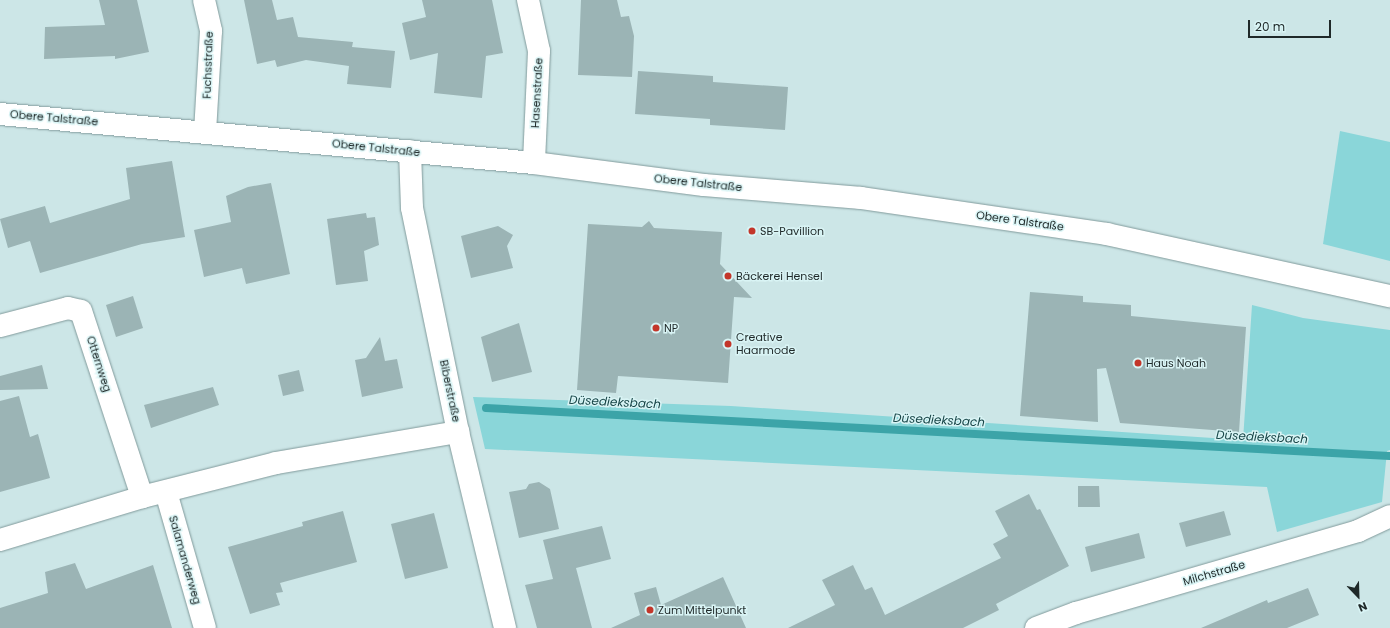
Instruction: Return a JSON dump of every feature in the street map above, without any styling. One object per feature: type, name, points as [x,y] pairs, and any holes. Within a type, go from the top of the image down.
[{"type":"street","name":"Fuchsstraße","points":[[204,0],[211,31],[205,131]]},
{"type":"street","name":"Hasenstraße","points":[[528,0],[539,51],[534,163]]},
{"type":"street","name":"Obere Talstraße","points":[[0,114],[205,131],[534,163],[704,184],[861,198],[1107,234],[1390,296]]},
{"type":"street","name":"Biberstraße","points":[[410,151],[412,208],[458,432],[505,628]]},
{"type":"street","name":"Otternweg","points":[[0,326],[68,308],[81,312],[142,497]]},
{"type":"street","points":[[0,540],[142,497],[276,463],[458,432]]},
{"type":"street","name":"Salamanderweg","points":[[166,492],[205,628]]},
{"type":"street","name":"Milchstraße","points":[[1036,628],[1084,611],[1358,531],[1390,516]]},
{"type":"shaded area","points":[[1340,131],[1390,142],[1390,261],[1323,244]]},
{"type":"shaded area","points":[[1252,305],[1303,318],[1390,330],[1390,450],[1387,451],[1382,502],[1277,532],[1267,487],[485,449],[473,397],[731,406],[1243,440]]},
{"type":"building","points":[[99,0],[137,0],[149,52],[115,59],[115,56],[44,59],[45,27],[105,25]]},
{"type":"building","points":[[244,0],[272,0],[277,20],[293,17],[298,37],[353,42],[352,47],[395,51],[391,88],[347,84],[349,66],[306,60],[277,67],[275,60],[257,64]]},
{"type":"building","points":[[422,0],[492,0],[503,53],[486,56],[482,98],[434,93],[438,53],[410,60],[402,23],[426,17]]},
{"type":"building","points":[[581,0],[617,0],[621,17],[629,16],[634,36],[632,77],[578,75]]},
{"type":"building","points":[[638,71],[713,76],[713,82],[788,87],[785,130],[710,125],[710,119],[635,114]]},
{"type":"building","points":[[172,161],[185,237],[142,244],[40,273],[30,241],[8,248],[0,219],[45,206],[50,223],[130,199],[126,168]]},
{"type":"building","points":[[271,183],[290,274],[246,284],[242,268],[204,277],[194,230],[231,222],[226,196],[248,187]]},
{"type":"building","points":[[366,213],[367,218],[375,217],[379,245],[364,251],[368,281],[336,285],[327,219]]},
{"type":"building","name":"NP","points":[[649,221],[654,228],[722,232],[720,264],[752,298],[734,297],[728,383],[618,376],[616,393],[577,390],[588,224],[642,227]]},
{"type":"building","points":[[498,226],[513,235],[507,246],[513,268],[471,278],[461,236]]},
{"type":"building","name":"Haus Noah","points":[[1030,292],[1083,296],[1083,302],[1131,305],[1131,316],[1246,327],[1239,432],[1120,423],[1106,368],[1097,369],[1098,422],[1020,416]]},
{"type":"building","points":[[133,296],[143,328],[116,337],[106,305]]},
{"type":"building","points":[[519,323],[532,372],[492,382],[481,337]]},
{"type":"building","points":[[380,337],[385,361],[397,359],[403,388],[362,397],[355,360],[366,358]]},
{"type":"building","points":[[42,365],[48,389],[0,390],[0,376]]},
{"type":"building","points":[[299,370],[304,391],[283,396],[278,375]]},
{"type":"building","points":[[213,387],[219,405],[151,428],[144,405]]},
{"type":"building","points":[[19,396],[30,437],[38,434],[50,478],[0,492],[0,401]]},
{"type":"building","points":[[539,482],[550,489],[559,529],[519,538],[509,492],[526,489],[529,484]]},
{"type":"building","points":[[1078,486],[1099,486],[1100,507],[1078,507]]},
{"type":"building","points":[[1029,494],[1037,510],[1040,509],[1069,566],[996,604],[999,610],[963,628],[788,628],[835,605],[822,580],[853,565],[865,590],[872,587],[885,615],[1001,558],[993,544],[1008,536],[995,511]]},
{"type":"building","points":[[343,511],[357,562],[280,583],[283,592],[276,593],[280,605],[250,614],[228,547],[303,526],[302,522]]},
{"type":"building","points":[[1224,511],[1231,535],[1186,547],[1179,523]]},
{"type":"building","points":[[434,513],[448,568],[405,579],[391,524]]},
{"type":"building","points":[[602,526],[611,559],[576,568],[592,628],[537,628],[525,585],[553,579],[543,540]]},
{"type":"building","points":[[1139,533],[1145,558],[1091,572],[1085,547]]},
{"type":"building","points":[[75,563],[86,589],[153,565],[172,628],[0,628],[0,608],[48,593],[45,572]]},
{"type":"building","points":[[723,577],[746,628],[611,628],[640,615],[634,593],[656,587],[661,605]]},
{"type":"building","points":[[1308,588],[1319,615],[1287,628],[1201,628],[1267,600],[1268,603]]},
{"type":"waterway","name":"Düsedieksbach","points":[[486,408],[1390,456]]},
{"type":"place","name":"SB-Pavillion","points":[[752,231]]},
{"type":"place","name":"Bäckerei Hensel","points":[[728,276]]},
{"type":"place","name":"NP","points":[[656,328]]},
{"type":"place","name":"Creative Haarmode","points":[[728,344]]},
{"type":"place","name":"Haus Noah","points":[[1138,363]]},
{"type":"place","name":"Zum Mittelpunkt","points":[[650,610]]}]
